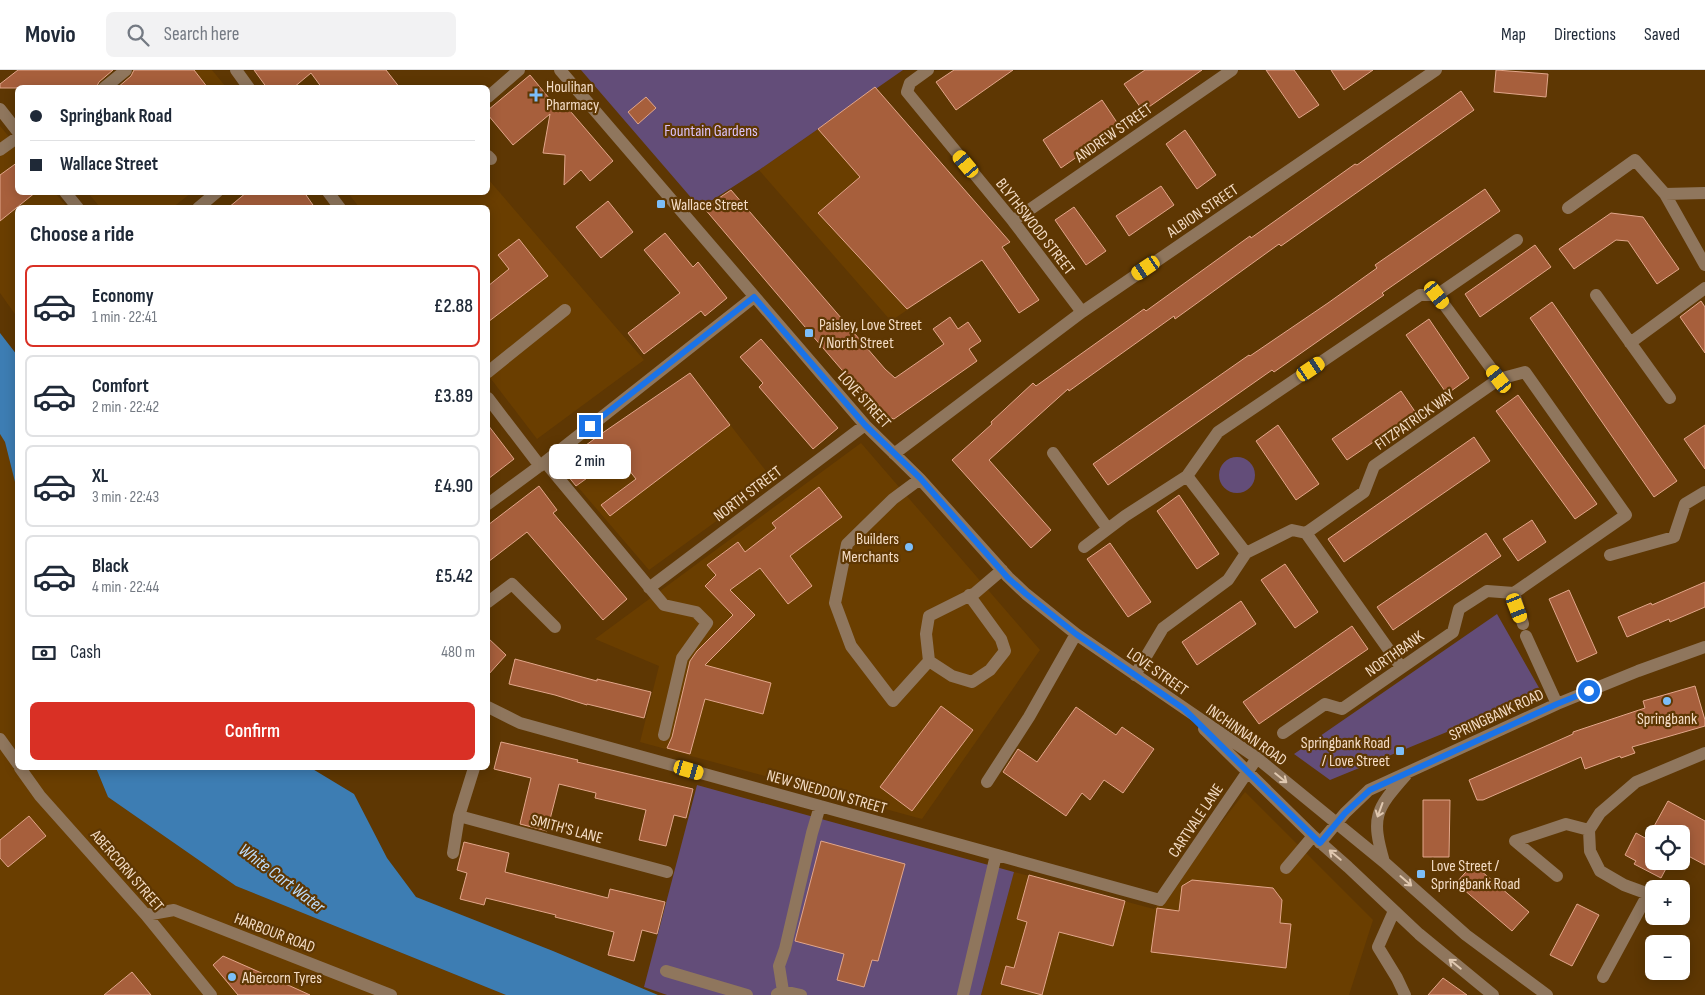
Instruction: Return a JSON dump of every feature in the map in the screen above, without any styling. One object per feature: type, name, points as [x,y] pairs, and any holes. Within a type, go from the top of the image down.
[{"type":"street","points":[[108,85],[126,70]]},
{"type":"street","points":[[236,70],[246,85]]},
{"type":"street","points":[[490,95],[519,70]]},
{"type":"street","name":"LOVE STREET","points":[[560,70],[865,425],[920,478],[1002,570],[1026,594],[1076,634],[1184,709]]},
{"type":"street","name":"BLYTHSWOOD STREET","points":[[928,70],[910,83],[907,92],[1014,221],[1082,312]]},
{"type":"street","name":"ANDREW STREET","points":[[1014,221],[1232,70]]},
{"type":"street","name":"ALBION STREET","points":[[894,454],[1082,312],[1436,70]]},
{"type":"street","points":[[0,109],[15,128]]},
{"type":"street","points":[[0,150],[15,139]]},
{"type":"street","points":[[1568,208],[1635,160],[1665,194],[1705,265]]},
{"type":"street","points":[[1665,194],[1705,192]]},
{"type":"street","points":[[67,195],[76,205]]},
{"type":"street","points":[[202,205],[213,195]]},
{"type":"street","points":[[1084,547],[1125,516],[1187,476],[1218,432],[1420,296],[1437,295],[1517,240]]},
{"type":"street","points":[[1630,343],[1705,288]]},
{"type":"street","points":[[1437,295],[1499,379]]},
{"type":"street","points":[[1596,295],[1670,398]]},
{"type":"street","points":[[490,503],[543,464],[754,297]]},
{"type":"street","points":[[490,370],[566,310]]},
{"type":"street","name":"FITZPATRICK WAY","points":[[1306,533],[1364,492],[1374,466],[1499,379],[1525,372],[1626,515],[1514,593]]},
{"type":"street","points":[[490,400],[664,605],[696,612],[707,623],[682,658],[664,735]]},
{"type":"street","name":"NORTH STREET","points":[[649,588],[865,425]]},
{"type":"street","points":[[1053,453],[1108,529]]},
{"type":"street","points":[[1187,476],[1246,553]]},
{"type":"street","points":[[920,478],[893,499],[847,544],[835,603],[851,646],[893,701],[929,661],[926,634],[929,616],[975,593],[1002,570]]},
{"type":"street","points":[[1610,555],[1674,537],[1685,504],[1705,492]]},
{"type":"street","points":[[1135,675],[1163,628],[1169,622],[1228,580],[1246,553],[1292,530],[1306,533],[1401,667]]},
{"type":"street","points":[[490,600],[512,584],[555,627]]},
{"type":"street","name":"NORTHBANK","points":[[1283,733],[1325,704],[1342,709],[1452,632],[1459,610],[1487,591],[1514,593]]},
{"type":"street","points":[[1514,593],[1525,630],[1557,704]]},
{"type":"street","points":[[929,661],[952,676],[972,682],[990,670],[1005,651],[1001,639],[969,595]]},
{"type":"street","points":[[987,782],[1029,717],[1076,634]]},
{"type":"street","name":"SPRINGBANK ROAD","points":[[1286,868],[1370,790],[1557,704],[1638,671],[1705,647]]},
{"type":"street","name":"INCHINNAN ROAD","points":[[1184,709],[1257,758],[1384,862],[1466,935],[1547,995]]},
{"type":"street","name":"INCHINNAN ROAD","points":[[1184,709],[1317,840],[1348,866],[1432,945],[1493,995]]},
{"type":"street","name":"NEW SNEDDON STREET","points":[[490,713],[1160,900]]},
{"type":"street","points":[[0,738],[15,760]]},
{"type":"street","points":[[1645,893],[1624,885],[1600,871],[1590,851],[1589,830],[1600,813],[1636,782],[1705,753]]},
{"type":"street","name":"CARTVALE LANE","points":[[1160,900],[1257,758]]},
{"type":"street","name":"ABERCORN STREET","points":[[21,770],[40,796],[146,915],[210,995]]},
{"type":"street","points":[[453,853],[459,816],[473,770]]},
{"type":"street","points":[[1384,862],[1376,826],[1379,809],[1386,797],[1409,772]]},
{"type":"street","points":[[801,995],[779,993],[779,966],[785,949],[820,806]]},
{"type":"street","name":"SMITH'S LANE","points":[[459,816],[667,872]]},
{"type":"street","points":[[1557,876],[1515,841],[1566,824],[1589,830]]},
{"type":"street","points":[[963,995],[996,855]]},
{"type":"street","points":[[1603,977],[1645,905]]},
{"type":"street","name":"HARBOUR ROAD","points":[[146,915],[174,910],[391,995]]},
{"type":"street","points":[[1394,911],[1378,947],[1405,995]]},
{"type":"street","points":[[666,971],[747,995]]},
{"type":"shaded area","points":[[135,70],[212,70],[224,85],[121,85],[133,75],[131,73]]},
{"type":"shaded area","points":[[876,89],[1007,241],[891,321],[759,170]]},
{"type":"shaded area","points":[[0,126],[15,144],[15,195],[57,195],[65,205],[15,205],[15,314],[0,293]]},
{"type":"shaded area","points":[[490,181],[644,360],[537,439],[490,378],[490,205],[357,205],[350,195],[490,195]]},
{"type":"shaded area","points":[[90,195],[188,195],[176,205],[98,205]]},
{"type":"shaded area","points":[[690,373],[773,480],[649,570],[559,465]]},
{"type":"shaded area","points":[[0,434],[5,442],[15,482],[15,770],[97,770],[108,797],[236,886],[506,995],[0,995]]},
{"type":"shaded area","points":[[861,443],[1040,650],[922,819],[640,742],[659,666],[595,639]]},
{"type":"shaded area","points":[[1245,792],[1373,920],[1349,995],[981,995],[1014,872],[1154,909]]},
{"type":"green space","name":"Fountain Gardens","points":[[581,70],[903,70],[759,170],[700,208]]},
{"type":"green space","points":[[1237,457],[1244,458],[1250,462],[1254,468],[1254,482],[1250,488],[1244,492],[1237,493],[1230,492],[1224,488],[1220,482],[1219,475],[1220,468],[1224,462],[1230,458]]},
{"type":"green space","points":[[1497,614],[1542,693],[1330,780],[1294,754]]},
{"type":"green space","points":[[697,785],[1014,872],[981,995],[667,995],[644,987]]},
{"type":"water","points":[[0,333],[15,352],[15,482],[5,442],[0,434]]},
{"type":"water","name":"White Cart Water","points":[[97,770],[314,770],[354,794],[387,858],[416,897],[658,995],[506,995],[236,886],[108,797]]},
{"type":"building","points":[[18,70],[113,70],[98,85],[15,85],[15,88],[0,88],[0,84]]},
{"type":"building","points":[[134,70],[194,70],[206,85],[120,85],[131,76]]},
{"type":"building","points":[[254,70],[386,70],[398,85],[320,85],[311,73],[297,85],[265,85]]},
{"type":"building","points":[[954,70],[1013,70],[956,110],[936,82]]},
{"type":"building","points":[[1145,70],[1202,70],[1143,111],[1124,84]]},
{"type":"building","points":[[1266,70],[1294,70],[1319,105],[1299,118]]},
{"type":"building","points":[[1331,70],[1373,70],[1344,90]]},
{"type":"building","points":[[1496,70],[1548,74],[1546,97],[1494,92]]},
{"type":"building","points":[[530,75],[559,110],[565,105],[613,161],[590,181],[581,170],[564,185],[565,155],[543,153],[550,114],[513,145],[490,117],[490,108]]},
{"type":"building","points":[[875,87],[1010,242],[1002,247],[1039,300],[1019,313],[982,260],[907,309],[818,213],[860,177],[818,129]]},
{"type":"building","points":[[1461,91],[1474,110],[1281,246],[1279,244],[1175,319],[1174,316],[1069,391],[1068,389],[989,460],[1051,530],[1031,548],[952,460],[1033,383],[1036,386],[1144,309],[1146,311],[1250,236],[1251,238]]},
{"type":"building","points":[[646,97],[656,108],[638,124],[628,112]]},
{"type":"building","points":[[1102,100],[1120,127],[1061,168],[1043,140]]},
{"type":"building","points":[[1185,130],[1216,175],[1197,189],[1166,144]]},
{"type":"building","points":[[15,164],[15,195],[32,195],[20,205],[15,205],[15,209],[0,221],[0,175]]},
{"type":"building","points":[[1161,186],[1174,205],[1129,236],[1116,216]]},
{"type":"building","points":[[1485,189],[1500,211],[1382,293],[1384,295],[1274,372],[1272,370],[1108,485],[1093,464],[1249,355],[1328,303],[1377,268],[1375,265]]},
{"type":"building","points":[[731,190],[885,369],[895,378],[944,344],[933,329],[950,317],[958,329],[968,322],[981,341],[969,349],[977,361],[894,419],[885,416],[860,391],[704,208]]},
{"type":"building","points":[[243,195],[306,195],[313,205],[232,205]]},
{"type":"building","points":[[608,201],[633,232],[601,258],[576,227]]},
{"type":"building","points":[[1074,207],[1106,251],[1086,265],[1055,220]]},
{"type":"building","points":[[1611,213],[1643,217],[1679,269],[1657,284],[1628,241],[1616,240],[1574,269],[1559,249]]},
{"type":"building","points":[[665,233],[693,267],[698,262],[727,298],[705,316],[701,311],[644,354],[628,333],[680,293],[644,250]]},
{"type":"building","points":[[519,239],[548,276],[490,320],[490,284],[509,269],[498,255]]},
{"type":"building","points":[[1535,245],[1551,267],[1480,317],[1465,294]]},
{"type":"building","points":[[1701,301],[1705,307],[1705,353],[1680,317]]},
{"type":"building","points":[[1552,302],[1677,481],[1654,497],[1530,318]]},
{"type":"building","points":[[1429,319],[1469,378],[1447,394],[1406,335]]},
{"type":"building","points":[[761,339],[838,428],[813,449],[759,387],[763,383],[740,357]]},
{"type":"building","points":[[690,373],[730,425],[610,516],[601,505],[636,479],[618,456],[576,486],[559,465]]},
{"type":"building","points":[[1401,391],[1416,413],[1347,460],[1332,439]]},
{"type":"building","points":[[1518,395],[1597,504],[1575,519],[1496,411]]},
{"type":"building","points":[[1278,425],[1319,484],[1296,500],[1256,441]]},
{"type":"building","points":[[1705,425],[1705,469],[1684,439]]},
{"type":"building","points":[[490,428],[514,459],[490,477]]},
{"type":"building","points":[[1474,437],[1490,461],[1344,562],[1328,539]]},
{"type":"building","points":[[539,486],[557,510],[553,513],[627,599],[603,620],[527,532],[490,560],[490,523]]},
{"type":"building","points":[[819,487],[842,517],[790,556],[812,586],[788,604],[760,568],[730,590],[755,615],[705,665],[771,683],[763,714],[705,699],[690,754],[667,748],[672,737],[690,661],[697,651],[733,615],[705,586],[716,575],[707,565],[738,542],[745,552],[776,528],[772,523]]},
{"type":"building","points":[[1179,495],[1219,554],[1197,569],[1157,511]]},
{"type":"building","points":[[1532,520],[1546,542],[1518,561],[1503,539]]},
{"type":"building","points":[[1486,533],[1501,556],[1393,630],[1377,607]]},
{"type":"building","points":[[1110,543],[1151,602],[1128,617],[1087,559]]},
{"type":"building","points":[[1285,564],[1318,612],[1295,628],[1261,580]]},
{"type":"building","points":[[1705,582],[1705,607],[1670,622],[1669,619],[1627,637],[1618,617],[1651,603],[1652,605]]},
{"type":"building","points":[[1569,590],[1597,653],[1577,662],[1549,599]]},
{"type":"building","points":[[1241,601],[1256,624],[1197,665],[1182,642]]},
{"type":"building","points":[[1352,626],[1368,649],[1259,724],[1243,702]]},
{"type":"building","points":[[490,640],[506,655],[490,673]]},
{"type":"building","points":[[515,659],[597,681],[597,679],[651,692],[644,718],[509,684]]},
{"type":"building","points":[[1695,686],[1705,726],[1632,747],[1635,753],[1621,758],[1620,756],[1585,769],[1581,757],[1483,800],[1477,800],[1469,780],[1573,734],[1573,732],[1645,708],[1643,701]]},
{"type":"building","points":[[941,706],[973,730],[912,811],[880,787]]},
{"type":"building","points":[[1076,707],[1116,735],[1122,727],[1154,749],[1123,793],[1104,780],[1090,800],[1082,793],[1066,816],[1003,772],[1018,749],[1037,762]]},
{"type":"building","points":[[501,742],[693,789],[686,818],[674,815],[666,846],[639,840],[646,810],[595,798],[596,793],[559,784],[547,831],[520,824],[531,778],[494,769]]},
{"type":"building","points":[[1423,800],[1450,800],[1449,857],[1423,857]]},
{"type":"building","points":[[1668,801],[1705,821],[1705,865],[1690,857],[1690,825],[1655,825]]},
{"type":"building","points":[[29,816],[46,836],[8,867],[0,858],[0,840]]},
{"type":"building","points":[[1636,833],[1645,838],[1645,870],[1634,864],[1636,861],[1625,855]]},
{"type":"building","points":[[821,841],[905,864],[878,961],[872,960],[864,987],[837,980],[844,954],[795,941]]},
{"type":"building","points":[[464,842],[509,853],[505,872],[608,898],[610,889],[665,902],[657,934],[642,930],[634,961],[608,955],[614,932],[555,917],[556,915],[486,898],[484,905],[460,899],[467,873],[457,870]]},
{"type":"building","points":[[1473,864],[1529,912],[1512,931],[1456,883]]},
{"type":"building","points":[[1646,870],[1665,870],[1661,878]]},
{"type":"building","points":[[1029,875],[1125,901],[1113,946],[1059,932],[1042,995],[1001,984],[1006,966],[1014,968],[1027,922],[1017,919]]},
{"type":"building","points":[[1192,880],[1273,888],[1282,900],[1280,923],[1291,924],[1286,968],[1151,952],[1157,908],[1179,911],[1182,886]]},
{"type":"building","points":[[1577,904],[1599,915],[1572,966],[1550,955]]},
{"type":"building","points":[[223,956],[310,995],[238,995],[213,965]]},
{"type":"building","points":[[132,972],[151,995],[104,995]]},
{"type":"building","points":[[1443,978],[1467,995],[1428,995]]},
{"type":"place","name":"Houlihan Pharmacy","points":[[536,95]]},
{"type":"place","name":"Wallace Street","points":[[661,204]]},
{"type":"place","name":"Paisley, Love Street / North Street","points":[[809,333]]},
{"type":"place","name":"Builders Merchants","points":[[909,547]]},
{"type":"place","name":"Springbank","points":[[1667,701]]},
{"type":"place","name":"Springbank Road / Love Street","points":[[1400,751]]},
{"type":"place","name":"Love Street / Springbank Road","points":[[1421,874]]},
{"type":"place","name":"Abercorn Tyres","points":[[232,977]]},
{"type":"route","points":[[590,426],[754,297],[865,425],[920,478],[1008,578],[1076,634],[1184,709],[1320,843],[1345,813],[1370,790],[1589,691]]}]
